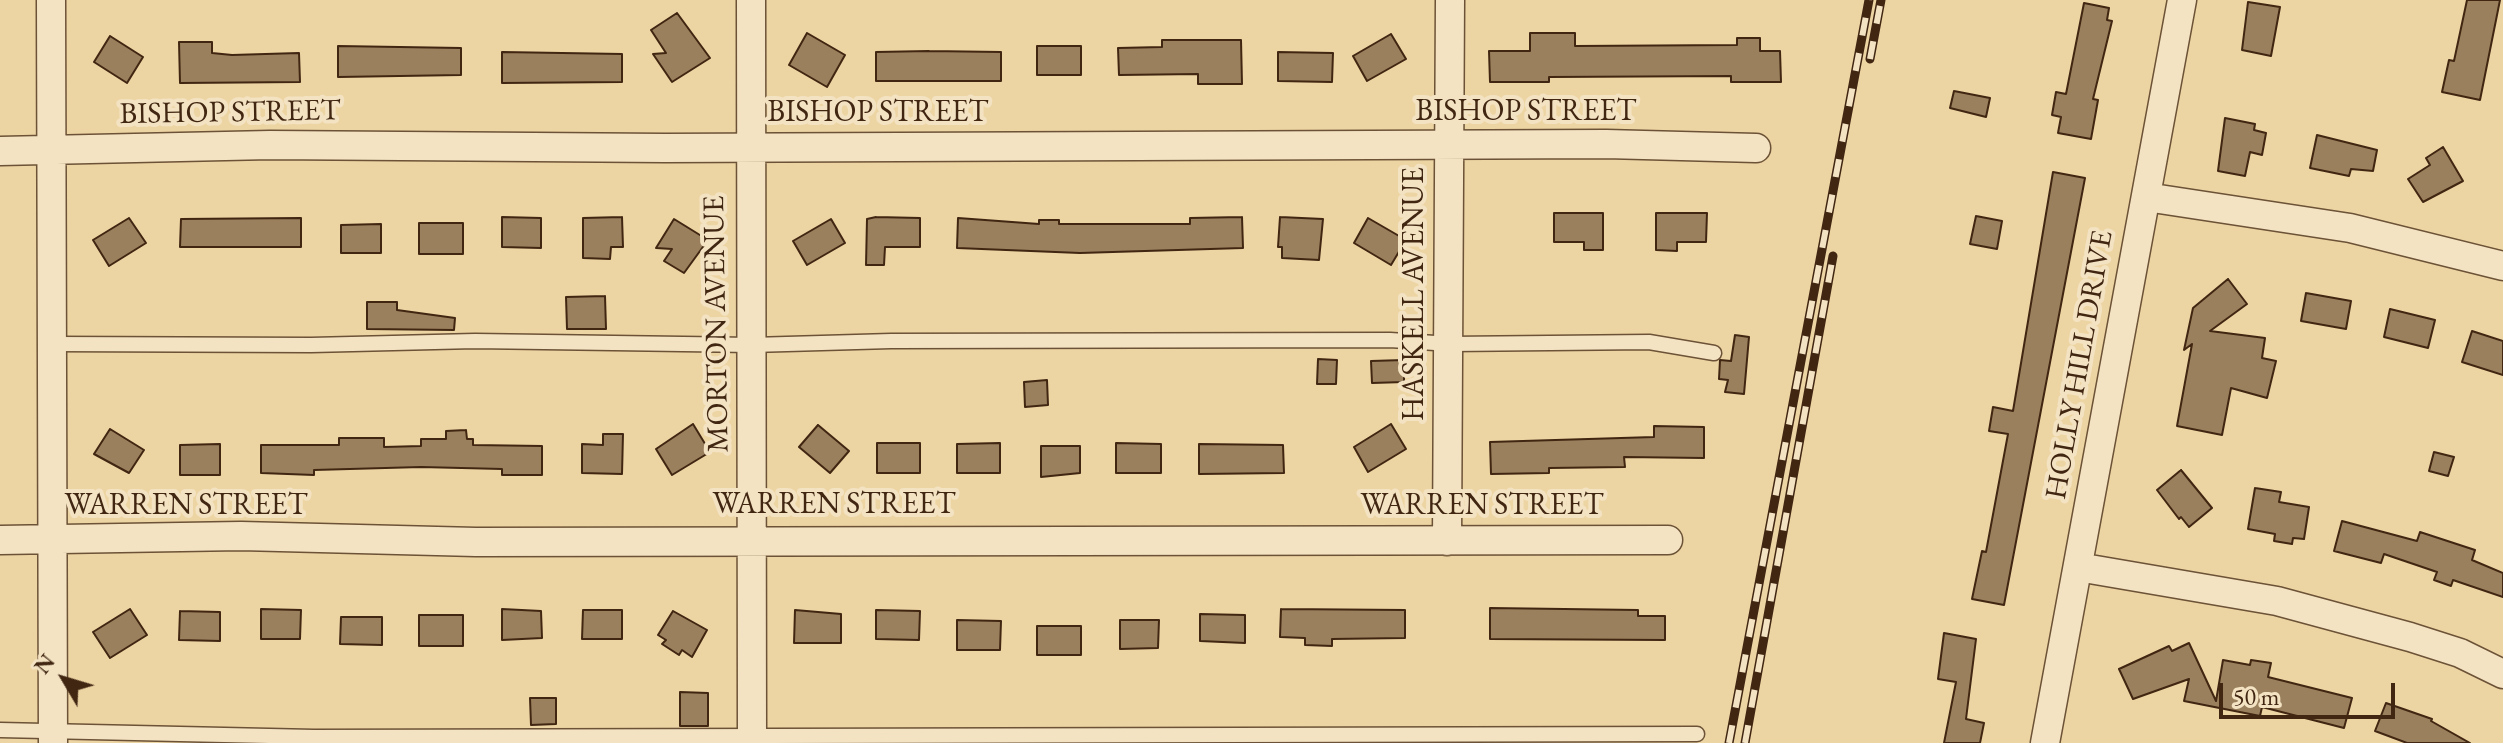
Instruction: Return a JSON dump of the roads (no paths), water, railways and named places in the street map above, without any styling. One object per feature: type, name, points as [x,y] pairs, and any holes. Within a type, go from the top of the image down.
[{"type":"street","points":[[51,0],[53,736]]},
{"type":"street","name":"MORTON AVENUE","points":[[751,0],[752,739]]},
{"type":"street","name":"HASKELL AVENUE","points":[[1447,541],[1450,0]]},
{"type":"street","name":"HOLLY HILL DRIVE","points":[[2045,743],[2182,0]]},
{"type":"street","name":"BISHOP STREET","points":[[0,151],[270,145],[1756,148]]},
{"type":"street","points":[[2146,197],[2350,228],[2503,266]]},
{"type":"street","name":"WARREN STREET","points":[[0,540],[241,536],[476,542],[753,539],[1668,540]]},
{"type":"street","points":[[2078,567],[2277,601],[2460,653],[2503,674]]},
{"type":"lane","points":[[53,344],[311,345],[475,341],[752,345],[891,341],[1390,340],[1450,344],[1649,342],[1714,353]]},
{"type":"lane","points":[[0,730],[53,736],[752,739],[1697,734]]},
{"type":"railway","points":[[1729,743],[1869,0]]},
{"type":"railway","points":[[1870,59],[1881,0]]},
{"type":"railway","points":[[1745,743],[1833,256]]}]
